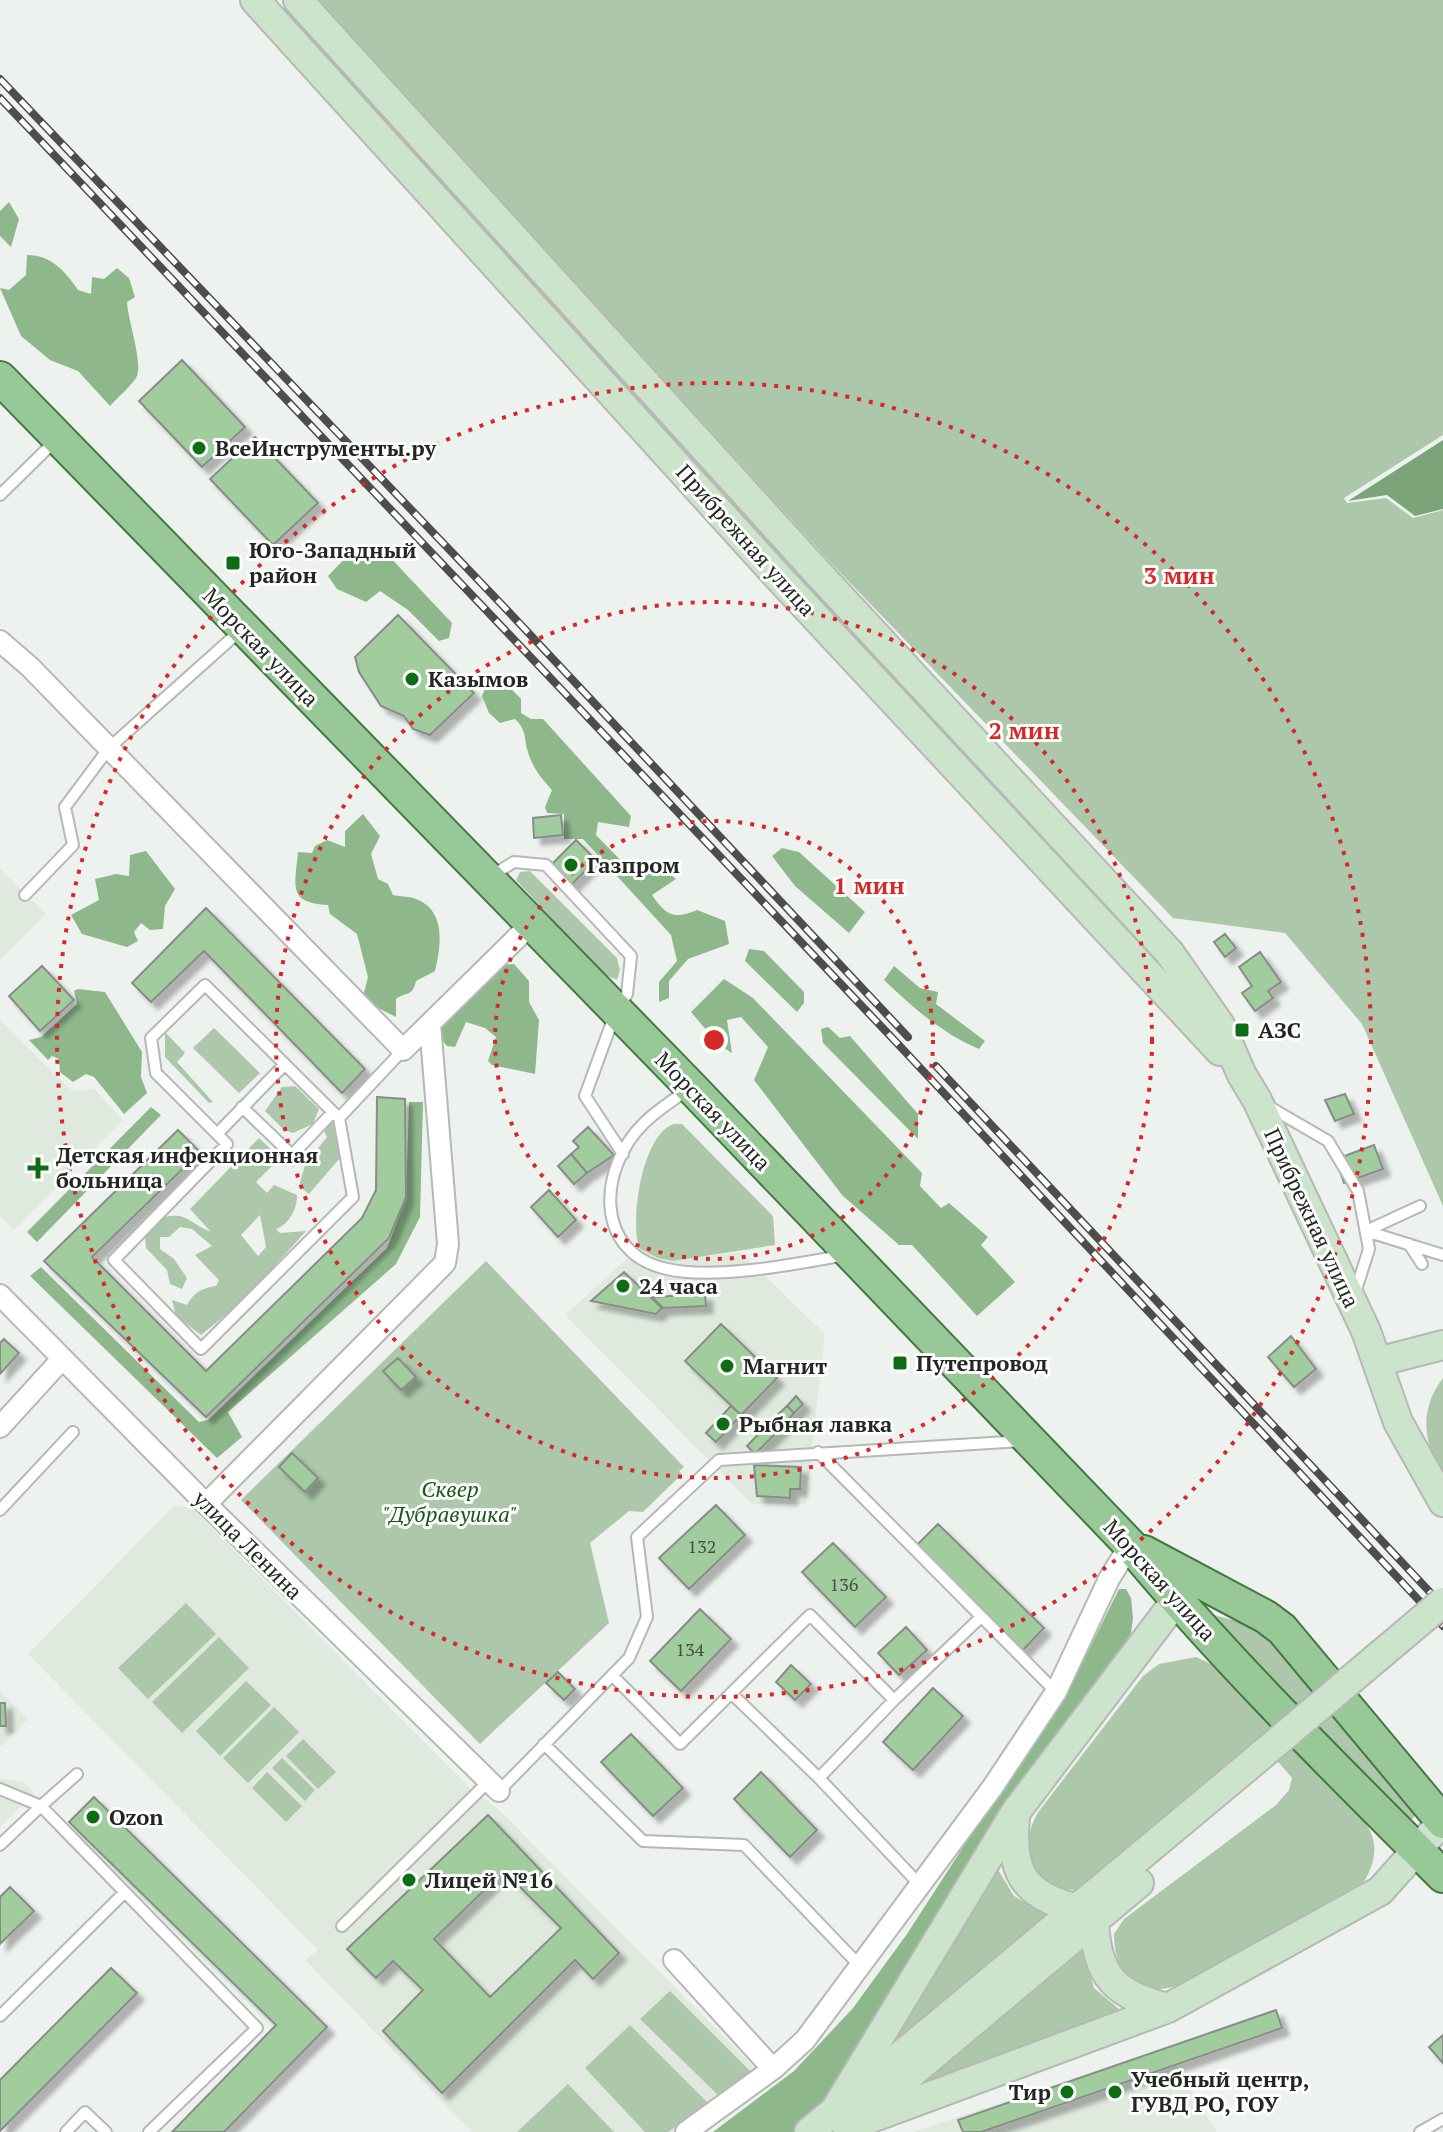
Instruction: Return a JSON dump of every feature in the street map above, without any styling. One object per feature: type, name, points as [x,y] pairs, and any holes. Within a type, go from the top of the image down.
[{"type":"main road","name":"Прибрежная улица","points":[[255,0],[764,561],[1160,966]]},
{"type":"main road","name":"Прибрежная улица","points":[[298,0],[788,540],[1160,966],[1242,1075],[1257,1100],[1352,1301],[1398,1422],[1443,1502]]},
{"type":"main road","name":"Морская улица","points":[[0,378],[691,1087],[1130,1545],[1185,1590],[1290,1722],[1443,1876]]},
{"type":"main road","points":[[1377,1362],[1443,1345]]},
{"type":"main road","name":"Морская улица","points":[[1185,1590],[1282,1629],[1443,1822]]},
{"type":"main road","points":[[840,2124],[1015,1813],[1185,1590]]},
{"type":"main road","points":[[840,2124],[1252,1774],[1443,1602]]},
{"type":"main road","points":[[1252,1774],[1443,1621]]},
{"type":"main road","points":[[1015,1813],[1012,1846],[1018,1868],[1029,1889],[1052,1902],[1094,1909]]},
{"type":"main road","points":[[809,2132],[840,2124],[1168,2008],[1380,1891],[1443,1822]]},
{"type":"main road","points":[[1094,1909],[1095,1948],[1110,1982],[1134,1999],[1168,2008]]},
{"type":"street","points":[[0,641],[109,748],[403,1050],[530,925]]},
{"type":"street","points":[[206,1504],[445,1263],[448,1244],[430,1024]]},
{"type":"street","name":"улица Ленина","points":[[0,1295],[206,1504],[494,1786]]},
{"type":"street","points":[[0,1427],[62,1359]]},
{"type":"street","points":[[686,2132],[773,2069],[805,2040],[992,1788],[1056,1692],[1109,1579],[1130,1545]]},
{"type":"street","points":[[674,1960],[773,2069]]},
{"type":"lane","points":[[0,495],[58,438]]},
{"type":"lane","points":[[764,561],[788,540]]},
{"type":"lane","points":[[25,895],[73,845],[65,807],[109,748],[243,628]]},
{"type":"lane","points":[[486,880],[514,862],[540,863],[555,872],[631,956],[627,994],[616,1011],[585,1096],[623,1154]]},
{"type":"lane","points":[[205,985],[336,1115],[353,1197],[201,1349],[114,1260],[227,1144],[156,1073],[151,1038],[205,985]]},
{"type":"lane","points":[[242,1107],[292,1155],[403,1050]]},
{"type":"lane","points":[[217,1134],[284,1065]]},
{"type":"lane","points":[[691,1087],[644,1123],[623,1154],[608,1205],[620,1240],[633,1254],[649,1264],[692,1272],[797,1264],[851,1254]]},
{"type":"lane","points":[[1257,1100],[1328,1141],[1358,1191],[1369,1249],[1352,1301]]},
{"type":"lane","points":[[1366,1231],[1420,1206]]},
{"type":"lane","points":[[1366,1231],[1443,1255]]},
{"type":"lane","points":[[1409,1244],[1422,1264]]},
{"type":"lane","points":[[0,1510],[73,1432]]},
{"type":"lane","points":[[342,1926],[544,1744],[629,1658],[647,1617],[637,1537],[719,1460],[1031,1441]]},
{"type":"lane","points":[[818,1452],[1056,1692]]},
{"type":"lane","points":[[612,1675],[680,1744],[810,1615],[894,1700]]},
{"type":"lane","points":[[819,1778],[894,1700],[980,1618]]},
{"type":"lane","points":[[731,1693],[819,1778],[920,1885]]},
{"type":"lane","points":[[544,1744],[643,1841],[744,1845],[860,1966]]},
{"type":"lane","points":[[0,1845],[77,1774]]},
{"type":"lane","points":[[0,1789],[41,1806],[257,2028],[149,2132]]},
{"type":"lane","points":[[0,2016],[125,1892]]},
{"type":"lane","points":[[66,2132],[85,2112],[106,2132]]},
{"type":"lane","points":[[1420,2132],[1443,2119]]},
{"type":"shaded area","points":[[9,202],[19,219],[11,247],[0,236],[0,211]]},
{"type":"shaded area","points":[[27,255],[50,261],[78,290],[91,294],[92,277],[104,279],[117,268],[129,278],[135,297],[127,302],[138,372],[133,382],[110,406],[78,371],[50,360],[21,336],[0,288],[9,290],[26,275]]},
{"type":"shaded area","points":[[1443,440],[1443,509],[1415,516],[1387,495],[1348,501]]},
{"type":"shaded area","points":[[353,550],[361,559],[385,552],[452,623],[449,638],[439,641],[408,610],[380,591],[366,602],[337,589],[328,576]]},
{"type":"shaded area","points":[[504,681],[521,699],[521,713],[531,719],[543,719],[631,816],[629,827],[598,822],[596,835],[641,881],[647,870],[669,873],[676,879],[652,895],[662,907],[671,914],[682,915],[697,910],[725,921],[729,944],[688,959],[669,981],[669,998],[659,1002],[659,982],[677,961],[671,935],[583,839],[564,839],[564,814],[547,813],[545,807],[552,790],[531,761],[521,726],[515,719],[500,723],[489,713],[482,696],[486,686]]},
{"type":"shaded area","points":[[363,814],[380,836],[371,854],[378,879],[388,884],[393,895],[411,897],[424,903],[432,910],[439,929],[435,971],[416,981],[411,992],[396,999],[396,1017],[362,1000],[368,977],[357,934],[330,914],[328,905],[306,901],[296,890],[298,852],[312,853],[315,846],[327,840],[345,847],[345,831]]},
{"type":"shaded area","points":[[782,848],[799,852],[865,912],[849,933],[795,886],[772,856]]},
{"type":"shaded area","points":[[146,851],[175,889],[165,906],[163,929],[150,930],[141,923],[134,932],[138,941],[127,947],[82,934],[71,915],[99,900],[95,879],[116,874],[129,876],[130,855]]},
{"type":"shaded area","points":[[0,869],[46,914],[0,960]]},
{"type":"shaded area","points":[[749,949],[764,951],[804,992],[804,1003],[797,1012],[745,961]]},
{"type":"shaded area","points":[[514,964],[529,981],[529,1002],[539,1020],[535,1074],[492,1065],[488,1061],[496,1037],[485,1028],[466,1022],[455,1047],[447,1046],[440,1038],[440,1021],[495,976],[502,965]]},
{"type":"shaded area","points":[[894,966],[920,988],[938,992],[936,1004],[985,1041],[979,1049],[928,1019],[884,980]]},
{"type":"shaded area","points":[[724,979],[753,998],[922,1173],[920,1186],[941,1208],[949,1203],[988,1237],[981,1245],[1015,1282],[977,1316],[912,1245],[899,1245],[842,1195],[754,1080],[768,1047],[741,1017],[727,1020],[732,1053],[719,1045],[691,1012]]},
{"type":"shaded area","points":[[74,991],[105,992],[142,1052],[141,1077],[147,1093],[124,1114],[94,1077],[86,1074],[73,1082],[60,1072],[59,1059],[52,1056],[48,1060],[29,1040],[41,1037],[77,1004]]},
{"type":"shaded area","name":"Детская инфекционная больница","points":[[0,1020],[72,1091],[94,1089],[123,1120],[14,1230],[0,1216]]},
{"type":"shaded area","points":[[828,1027],[840,1038],[850,1036],[918,1114],[918,1139],[823,1043],[821,1029]]},
{"type":"shaded area","points":[[409,1102],[423,1102],[420,1217],[396,1264],[228,1412],[242,1437],[217,1458],[30,1276],[41,1267],[199,1422],[208,1420],[387,1248],[406,1197]]},
{"type":"shaded area","points":[[151,1107],[161,1115],[37,1242],[27,1232]]},
{"type":"shaded area","points":[[639,1248],[658,1258],[673,1261],[740,1252],[825,1334],[806,1504],[752,1504],[565,1315]]},
{"type":"shaded area","name":"Лицей №16","points":[[174,1506],[192,1508],[470,1788],[499,1810],[765,2078],[685,2132],[472,2132],[305,1960],[318,1950],[28,1654]]},
{"type":"shaded area","points":[[1119,1589],[1126,1589],[1131,1598],[1133,1619],[1130,1639],[825,2105],[794,2132],[713,2132],[794,2071],[853,2008],[907,1934],[1009,1776],[1065,1698]]},
{"type":"shaded area","points":[[0,1691],[28,1719],[0,1747]]},
{"type":"shaded area","points":[[0,1779],[22,1781],[34,1793],[0,1827]]},
{"type":"shaded area","name":"Учебный центр, ГУВД РО, ГОУ","points":[[1276,2010],[1282,2028],[1176,2065],[1217,2132],[913,2132]]},
{"type":"green space","points":[[318,0],[1443,0],[1443,435],[1344,498],[1347,503],[1386,498],[1413,518],[1443,510],[1443,1206],[1362,1024],[1285,933],[1173,918],[828,560]]},
{"type":"green space","points":[[530,871],[617,958],[620,970],[617,980],[603,974],[516,880],[520,872]]},
{"type":"green space","points":[[214,1028],[260,1073],[239,1093],[193,1048]]},
{"type":"green space","points":[[165,1032],[185,1053],[177,1062],[213,1102],[209,1103],[165,1057]]},
{"type":"green space","points":[[295,1086],[319,1109],[313,1124],[293,1133],[284,1130],[265,1111],[282,1087]]},
{"type":"green space","points":[[332,1121],[340,1158],[309,1194],[299,1186],[305,1165],[327,1137],[324,1131]]},
{"type":"green space","points":[[674,1124],[682,1124],[773,1216],[775,1245],[673,1261],[658,1258],[639,1248],[636,1218],[646,1160],[663,1131]]},
{"type":"green space","points":[[259,1138],[280,1158],[256,1182],[267,1193],[274,1185],[297,1195],[291,1216],[276,1229],[280,1233],[306,1231],[245,1299],[201,1335],[176,1316],[172,1300],[187,1305],[199,1291],[216,1286],[219,1280],[195,1255],[212,1246],[192,1229],[180,1227],[169,1237],[160,1237],[160,1249],[174,1259],[187,1278],[182,1289],[170,1284],[167,1270],[146,1248],[145,1235],[153,1220],[164,1217],[184,1217],[211,1232],[190,1209]],"holes":[[[260,1215],[266,1247],[258,1256],[241,1235]]]},
{"type":"green space","name":"Сквер \"Дубравушка\"","points":[[486,1261],[684,1467],[679,1471],[682,1474],[643,1512],[629,1511],[590,1543],[609,1623],[480,1744],[241,1500]]},
{"type":"green space","points":[[1443,1378],[1443,1480],[1426,1428],[1430,1403]]},
{"type":"green space","points":[[186,1603],[216,1634],[148,1699],[118,1668]]},
{"type":"green space","points":[[1206,1613],[1237,1621],[1276,1644],[1415,1813],[1414,1818],[1406,1821]]},
{"type":"green space","points":[[219,1637],[249,1668],[182,1733],[152,1702]]},
{"type":"green space","points":[[1196,1657],[1213,1665],[1363,1819],[1372,1837],[1374,1854],[1359,1890],[1182,1984],[1153,1989],[1141,1987],[1124,1974],[1115,1950],[1114,1934],[1124,1919],[1276,1805],[1289,1790],[1292,1778],[1269,1751],[1086,1889],[1053,1886],[1041,1879],[1028,1857],[1028,1843],[1039,1811],[1143,1676],[1159,1664]]},
{"type":"green space","points":[[246,1681],[271,1705],[220,1756],[196,1731]]},
{"type":"green space","points":[[274,1707],[299,1732],[248,1783],[223,1758]]},
{"type":"green space","points":[[303,1739],[336,1772],[318,1789],[286,1756]]},
{"type":"green space","points":[[282,1758],[315,1790],[305,1801],[272,1768]]},
{"type":"green space","points":[[267,1772],[302,1806],[286,1822],[252,1788]]},
{"type":"green space","points":[[995,1865],[1014,1896],[1053,1918],[873,2065]]},
{"type":"green space","points":[[1082,1948],[1094,1988],[1126,2015],[900,2097]]},
{"type":"green space","points":[[670,1991],[752,2073],[720,2097],[640,2019]]},
{"type":"green space","points":[[630,2025],[709,2104],[668,2132],[645,2132],[585,2068]]},
{"type":"green space","points":[[568,2084],[614,2132],[517,2132]]},
{"type":"building","points":[[182,360],[245,427],[202,467],[139,401]]},
{"type":"building","points":[[255,437],[318,503],[273,545],[210,479]]},
{"type":"building","name":"Казымов","points":[[398,615],[474,693],[430,735],[413,729],[404,716],[381,706],[359,672],[355,657]]},
{"type":"building","points":[[561,815],[563,835],[534,838],[533,818]]},
{"type":"building","name":"Газпром","points":[[576,840],[596,860],[566,890],[546,870]]},
{"type":"building","points":[[206,908],[365,1069],[342,1093],[204,951],[151,1002],[132,983]]},
{"type":"building","points":[[1225,934],[1236,948],[1225,957],[1214,942]]},
{"type":"building","points":[[1260,952],[1281,982],[1268,991],[1273,998],[1255,1011],[1242,993],[1252,986],[1239,967]]},
{"type":"building","points":[[42,966],[74,1000],[40,1031],[9,996]]},
{"type":"building","points":[[1345,1094],[1354,1114],[1335,1121],[1325,1100]]},
{"type":"building","points":[[377,1097],[405,1099],[406,1197],[389,1238],[206,1417],[44,1261],[178,1130],[200,1152],[92,1257],[206,1371],[362,1218],[376,1190]]},
{"type":"building","points":[[588,1127],[614,1155],[587,1173],[571,1154],[579,1147],[573,1141]]},
{"type":"building","points":[[1374,1145],[1383,1169],[1344,1183],[1336,1159]]},
{"type":"building","points":[[571,1154],[587,1173],[574,1184],[558,1166]]},
{"type":"building","points":[[549,1190],[576,1220],[558,1237],[531,1207]]},
{"type":"building","name":"24 часа","points":[[624,1272],[662,1308],[656,1314],[591,1301]]},
{"type":"building","points":[[705,1294],[706,1306],[663,1308],[652,1297]]},
{"type":"building","name":"Магнит","points":[[721,1324],[777,1378],[741,1415],[685,1361]]},
{"type":"building","points":[[1291,1336],[1316,1369],[1294,1387],[1268,1357]]},
{"type":"building","points":[[4,1339],[19,1353],[0,1374],[0,1343]]},
{"type":"building","points":[[398,1358],[416,1377],[401,1390],[383,1371]]},
{"type":"building","points":[[796,1396],[803,1404],[794,1413],[787,1406]]},
{"type":"building","name":"Рыбная лавка","points":[[731,1406],[741,1415],[716,1442],[706,1433]]},
{"type":"building","points":[[787,1406],[794,1413],[779,1430],[770,1422]]},
{"type":"building","points":[[770,1422],[779,1430],[755,1454],[747,1446]]},
{"type":"building","points":[[292,1453],[318,1478],[305,1492],[279,1467]]},
{"type":"building","points":[[754,1465],[801,1467],[800,1489],[790,1489],[790,1498],[757,1496]]},
{"type":"building","points":[[716,1505],[745,1535],[689,1589],[659,1558]]},
{"type":"building","points":[[938,1524],[1044,1628],[1022,1651],[916,1546]]},
{"type":"building","points":[[833,1543],[886,1597],[855,1627],[802,1572]]},
{"type":"building","points":[[700,1609],[731,1639],[681,1691],[650,1661]]},
{"type":"building","points":[[906,1627],[927,1650],[899,1675],[878,1653]]},
{"type":"building","points":[[791,1665],[811,1684],[795,1700],[776,1682]]},
{"type":"building","points":[[558,1672],[575,1689],[564,1700],[546,1683]]},
{"type":"building","points":[[933,1688],[963,1716],[913,1770],[883,1742]]},
{"type":"building","points":[[0,1703],[5,1703],[6,1726],[0,1726]]},
{"type":"building","points":[[631,1734],[683,1788],[653,1816],[601,1762]]},
{"type":"building","points":[[761,1772],[817,1830],[790,1857],[734,1799]]},
{"type":"building","points":[[94,1797],[327,2027],[224,2132],[172,2132],[276,2025],[69,1822]]},
{"type":"building","points":[[488,1815],[619,1953],[593,1979],[575,1960],[442,2093],[383,2031],[423,1990],[393,1961],[376,1978],[347,1949]],"holes":[[[504,1871],[561,1928],[490,1997],[434,1939]]]},
{"type":"building","points":[[10,1887],[34,1911],[0,1944],[0,1897]]},
{"type":"building","points":[[111,1968],[137,1993],[0,2131],[0,2080]]},
{"type":"building","name":"Тир","points":[[1276,2010],[1282,2028],[981,2132],[963,2132],[958,2120]]},
{"type":"building","points":[[1443,2035],[1443,2063],[1429,2047]]},
{"type":"railway","points":[[0,79],[506,609],[908,1037]]},
{"type":"railway","points":[[0,98],[896,1042],[1443,1626]]},
{"type":"railway","points":[[936,1066],[1443,1606]]},
{"type":"place","name":"ВсеИнструменты.ру","points":[[199,448]]},
{"type":"place","name":"Юго-Западный район","points":[[233,563]]},
{"type":"place","name":"Казымов","points":[[412,679]]},
{"type":"place","name":"Газпром","points":[[571,865]]},
{"type":"place","name":"АЗС","points":[[1242,1030]]},
{"type":"place","name":"Детская инфекционная больница","points":[[38,1168]]},
{"type":"place","name":"24 часа","points":[[623,1286]]},
{"type":"place","name":"Путепровод","points":[[900,1363]]},
{"type":"place","name":"Магнит","points":[[727,1366]]},
{"type":"place","name":"Рыбная лавка","points":[[723,1424]]},
{"type":"place","name":"Ozon","points":[[93,1817]]},
{"type":"place","name":"Лицей №16","points":[[409,1880]]},
{"type":"place","name":"Тир","points":[[1067,2092]]},
{"type":"place","name":"Учебный центр, ГУВД РО, ГОУ","points":[[1115,2092]]}]
